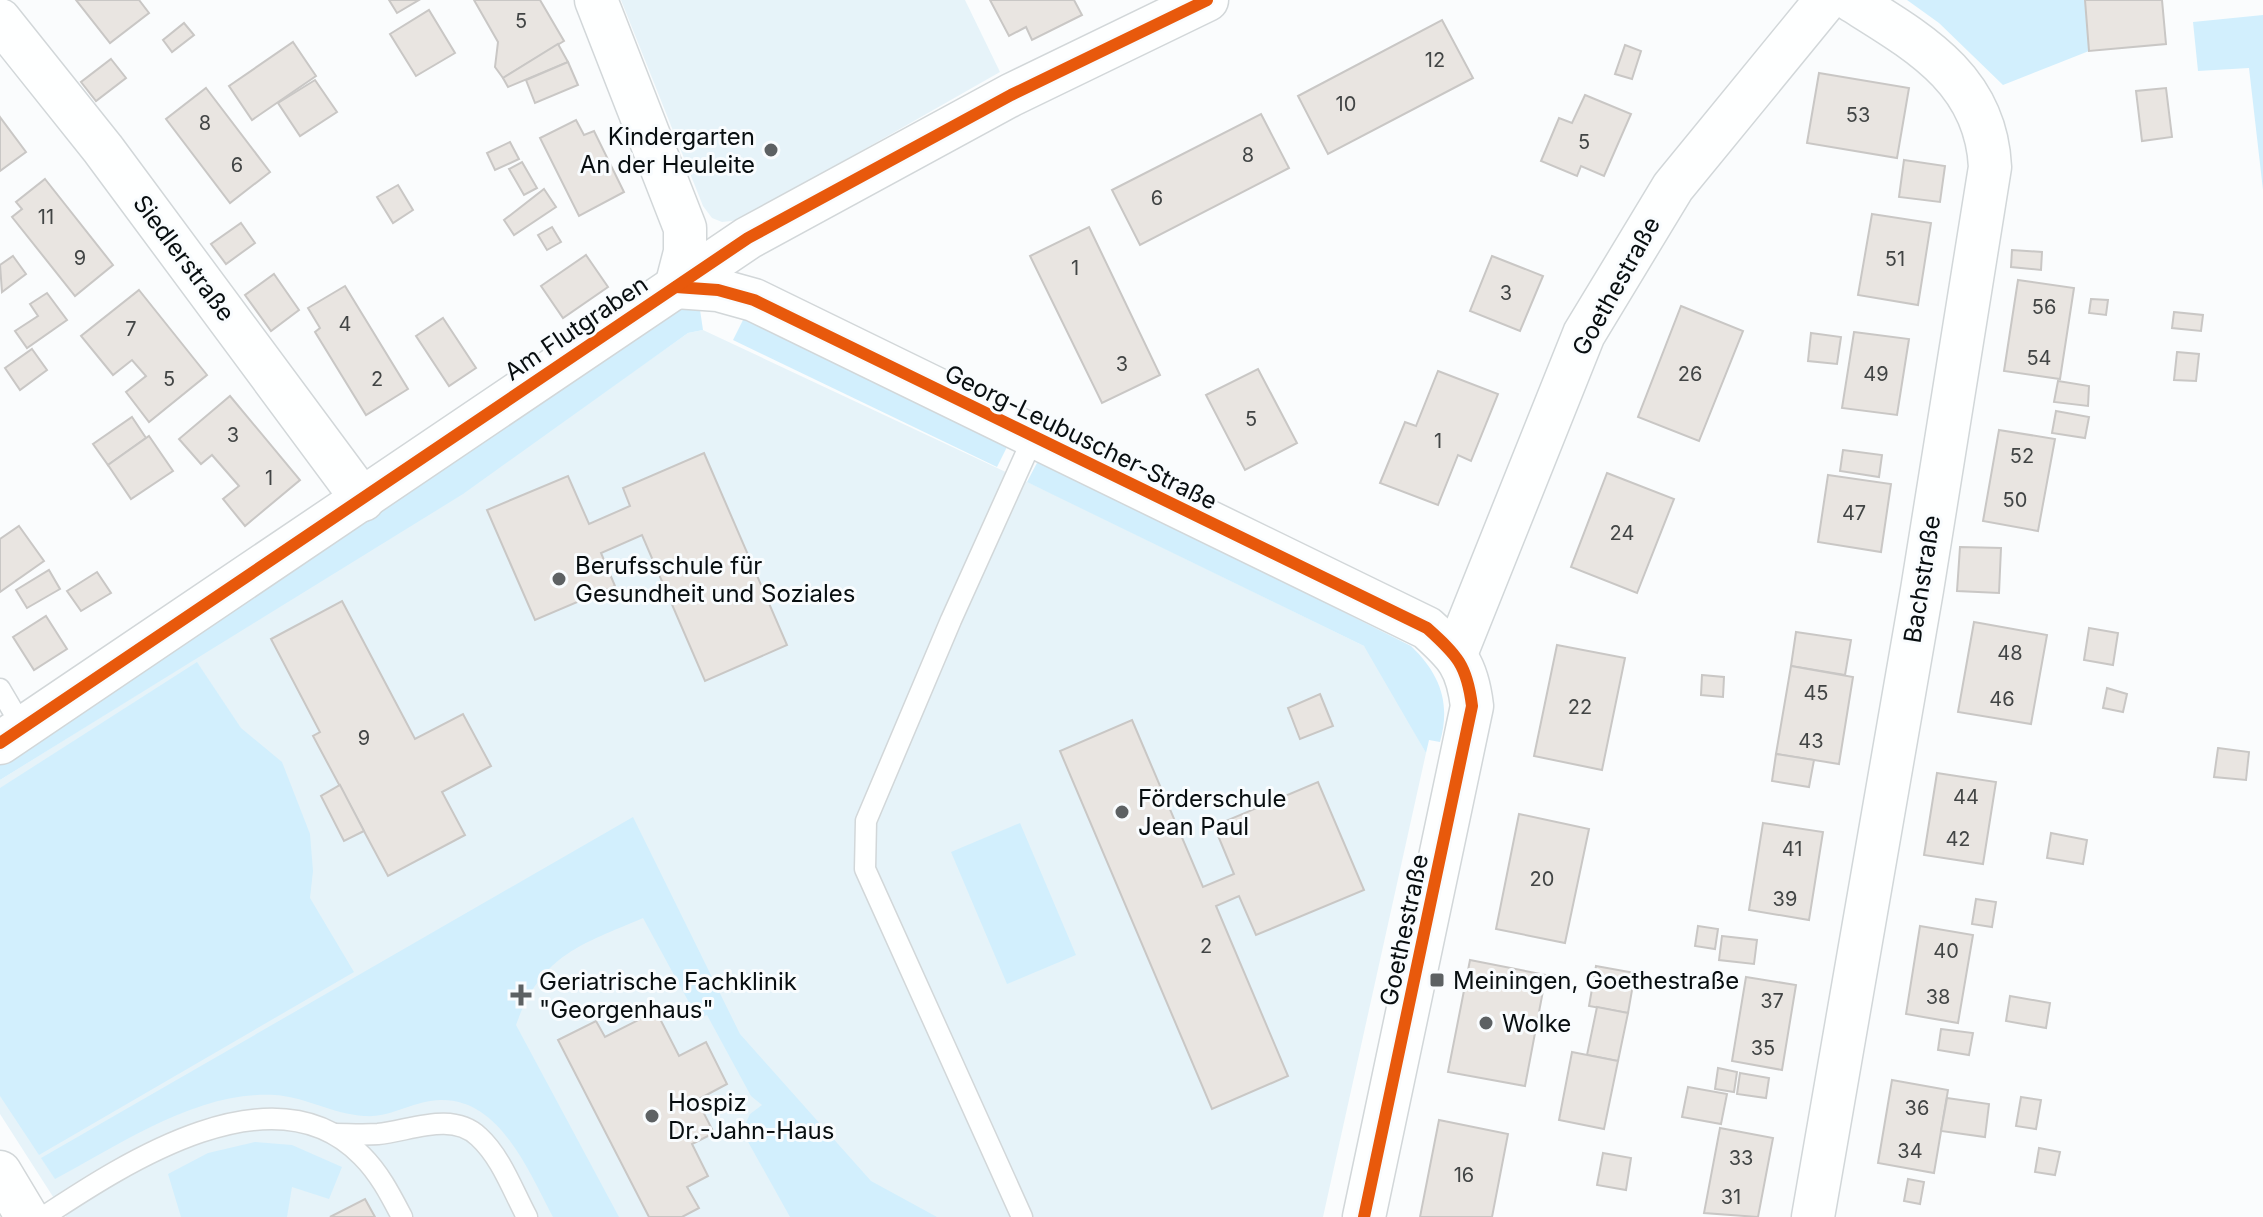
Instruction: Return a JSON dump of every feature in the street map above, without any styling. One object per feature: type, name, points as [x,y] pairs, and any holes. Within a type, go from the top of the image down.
[{"type":"street","points":[[596,0],[685,228],[685,252],[676,287]]},
{"type":"street","name":"Am Flutgraben","points":[[11,736],[748,238],[984,110],[1207,0]]},
{"type":"street","name":"Goethestraße","points":[[1364,1217],[1470,718],[1468,678],[1456,654],[1584,334],[1673,187],[1826,0]]},
{"type":"street","name":"Bachstraße","points":[[1813,1217],[1919,605],[1990,167],[1986,132],[1975,102],[1946,67],[1910,37],[1851,0]]},
{"type":"street","name":"Siedlerstraße","points":[[0,20],[103,149],[363,500]]},
{"type":"street","name":"Georg-Leubuscher-Straße","points":[[676,287],[718,290],[754,300],[1427,628],[1456,654]]},
{"type":"street","points":[[0,1172],[27,1217]]},
{"type":"lane","points":[[1022,1217],[865,869],[866,821],[951,620],[1033,438]]},
{"type":"lane","points":[[0,689],[11,736]]},
{"type":"lane","points":[[43,1217],[183,1137],[244,1119],[278,1119],[334,1134],[379,1134],[442,1123],[460,1126],[477,1134],[487,1146],[527,1217]]},
{"type":"lane","points":[[334,1134],[360,1153],[374,1169],[402,1217]]},
{"type":"shaded area","name":"Kindergarten An der Heuleite","points":[[621,0],[965,0],[1000,72],[740,220],[722,222],[712,218],[703,206]]},
{"type":"shaded area","points":[[1907,0],[2085,0],[2089,51],[2003,85],[1939,23]]},
{"type":"shaded area","points":[[2263,15],[2263,190],[2249,68],[2198,71],[2193,22]]},
{"type":"shaded area","points":[[699,303],[703,330],[688,333],[463,494],[0,780],[0,758],[665,311]]},
{"type":"shaded area","points":[[745,316],[1008,445],[997,467],[733,340]]},
{"type":"shaded area","points":[[703,330],[1055,495],[1364,646],[1372,655],[1426,753],[1323,1217],[66,1217],[0,1114],[0,780],[460,494],[688,333]]},
{"type":"shaded area","points":[[1039,459],[1411,646],[1429,667],[1440,690],[1444,714],[1440,742],[1429,740],[1426,753],[1364,646],[1027,482]]},
{"type":"shaded area","points":[[197,662],[241,728],[282,762],[310,834],[313,871],[310,898],[354,972],[39,1155],[0,1096],[0,788]]},
{"type":"shaded area","points":[[633,817],[740,1034],[871,1181],[937,1217],[790,1217],[742,1131],[750,1114],[762,1105],[751,1096],[707,1015],[698,1019],[643,918],[565,955],[538,983],[516,1025],[619,1217],[553,1217],[523,1160],[496,1125],[462,1103],[441,1100],[364,1116],[286,1096],[246,1096],[217,1102],[160,1122],[55,1179],[41,1158]]},
{"type":"shaded area","points":[[1020,823],[1076,955],[1007,984],[951,852]]},
{"type":"shaded area","points":[[255,1142],[292,1145],[342,1167],[329,1199],[292,1187],[287,1217],[181,1217],[168,1174],[208,1153]]},
{"type":"building","points":[[76,0],[139,0],[149,13],[110,43]]},
{"type":"building","points":[[389,0],[419,0],[397,13]]},
{"type":"building","points":[[474,0],[540,0],[564,41],[503,78],[495,67],[498,42]]},
{"type":"building","points":[[990,0],[1074,0],[1082,15],[1032,40],[1026,27],[1009,36]]},
{"type":"building","points":[[2085,0],[2162,0],[2166,44],[2089,51]]},
{"type":"building","points":[[429,10],[455,53],[416,76],[390,34]]},
{"type":"building","points":[[1442,20],[1473,78],[1328,154],[1298,96]]},
{"type":"building","points":[[184,23],[194,35],[172,52],[163,40]]},
{"type":"building","points":[[293,42],[316,76],[252,120],[229,86]]},
{"type":"building","points":[[558,44],[568,62],[508,87],[503,78]]},
{"type":"building","points":[[1625,45],[1641,51],[1632,79],[1615,74]]},
{"type":"building","points":[[111,59],[126,78],[96,101],[81,82]]},
{"type":"building","points":[[568,62],[578,85],[535,103],[526,80]]},
{"type":"building","points":[[1819,73],[1909,88],[1897,158],[1807,143]]},
{"type":"building","points":[[315,80],[337,112],[300,136],[278,103]]},
{"type":"building","points":[[206,88],[270,172],[230,203],[166,119]]},
{"type":"building","points":[[2166,88],[2172,137],[2142,141],[2136,91]]},
{"type":"building","points":[[1585,95],[1631,114],[1604,176],[1581,166],[1577,176],[1541,161],[1559,118],[1572,123]]},
{"type":"building","points":[[1261,114],[1289,168],[1140,245],[1112,190]]},
{"type":"building","points":[[0,117],[26,152],[0,171]]},
{"type":"building","points":[[576,120],[584,135],[594,131],[624,192],[579,216],[540,138]]},
{"type":"building","points":[[510,142],[519,159],[495,170],[487,153]]},
{"type":"building","points":[[1904,160],[1945,166],[1940,202],[1899,197]]},
{"type":"building","points":[[522,162],[537,188],[524,195],[509,169]]},
{"type":"building","points":[[45,179],[113,265],[75,296],[12,217],[22,209],[16,202]]},
{"type":"building","points":[[398,185],[413,210],[393,223],[377,197]]},
{"type":"building","points":[[544,189],[556,207],[514,235],[504,220]]},
{"type":"building","points":[[1872,214],[1931,223],[1918,305],[1858,295]]},
{"type":"building","points":[[241,223],[255,243],[226,264],[211,244]]},
{"type":"building","points":[[552,227],[561,242],[547,250],[538,235]]},
{"type":"building","points":[[1089,227],[1160,375],[1102,403],[1030,256]]},
{"type":"building","points":[[2012,250],[2042,252],[2041,270],[2011,267]]},
{"type":"building","points":[[586,255],[608,287],[563,318],[541,286]]},
{"type":"building","points":[[13,256],[26,274],[2,292],[0,265]]},
{"type":"building","points":[[1492,256],[1543,276],[1520,331],[1470,311]]},
{"type":"building","points":[[274,274],[299,310],[271,331],[245,295]]},
{"type":"building","points":[[2018,280],[2074,288],[2060,379],[2004,371]]},
{"type":"building","points":[[345,286],[408,389],[366,415],[315,332],[320,328],[308,308]]},
{"type":"building","points":[[139,290],[207,375],[149,422],[126,392],[146,376],[132,360],[113,375],[81,336]]},
{"type":"building","points":[[47,293],[67,320],[27,348],[15,331],[38,316],[30,304]]},
{"type":"building","points":[[2091,299],[2108,300],[2106,315],[2089,313]]},
{"type":"building","points":[[1681,306],[1743,331],[1699,441],[1638,417]]},
{"type":"building","points":[[2174,312],[2203,315],[2201,331],[2172,328]]},
{"type":"building","points":[[443,318],[476,368],[449,386],[416,336]]},
{"type":"building","points":[[1854,332],[1909,339],[1897,415],[1842,408]]},
{"type":"building","points":[[1811,333],[1841,337],[1837,364],[1808,361]]},
{"type":"building","points":[[32,349],[47,370],[20,390],[5,368]]},
{"type":"building","points":[[2177,352],[2199,354],[2196,381],[2174,380]]},
{"type":"building","points":[[1258,369],[1297,443],[1245,470],[1206,395]]},
{"type":"building","points":[[1438,371],[1498,394],[1471,461],[1458,455],[1438,505],[1380,483],[1405,422],[1416,426]]},
{"type":"building","points":[[2058,381],[2089,386],[2088,406],[2054,402]]},
{"type":"building","points":[[230,396],[300,480],[245,526],[223,499],[239,486],[212,455],[201,464],[179,439]]},
{"type":"building","points":[[2056,411],[2089,417],[2085,438],[2052,433]]},
{"type":"building","points":[[132,417],[146,438],[108,465],[93,444]]},
{"type":"building","points":[[1999,430],[2055,439],[2038,531],[1983,521]]},
{"type":"building","points":[[149,436],[173,471],[131,499],[108,465]]},
{"type":"building","points":[[1843,450],[1882,455],[1879,477],[1840,471]]},
{"type":"building","points":[[704,453],[787,645],[705,681],[642,535],[601,553],[615,586],[535,620],[487,510],[568,476],[589,524],[630,506],[623,488]]},
{"type":"building","points":[[1607,473],[1674,499],[1637,593],[1571,567]]},
{"type":"building","points":[[1828,475],[1891,484],[1881,552],[1818,542]]},
{"type":"building","points":[[19,526],[44,561],[0,592],[0,539]]},
{"type":"building","points":[[1960,547],[2001,548],[1999,593],[1957,591]]},
{"type":"building","points":[[49,570],[60,589],[27,608],[16,590]]},
{"type":"building","points":[[97,572],[111,593],[81,611],[67,591]]},
{"type":"building","points":[[342,601],[415,739],[463,714],[491,766],[442,792],[465,835],[388,876],[313,736],[320,732],[271,639]]},
{"type":"building","points":[[46,616],[67,649],[34,670],[13,637]]},
{"type":"building","points":[[1974,622],[2047,635],[2031,724],[1958,712]]},
{"type":"building","points":[[2089,628],[2118,633],[2113,665],[2084,660]]},
{"type":"building","points":[[1796,632],[1851,640],[1845,675],[1791,666]]},
{"type":"building","points":[[1557,645],[1625,658],[1602,770],[1534,756]]},
{"type":"building","points":[[1791,666],[1853,677],[1839,764],[1776,754]]},
{"type":"building","points":[[1702,675],[1724,677],[1723,697],[1701,695]]},
{"type":"building","points":[[2107,688],[2127,694],[2123,712],[2103,708]]},
{"type":"building","points":[[1320,694],[1333,726],[1300,739],[1288,708]]},
{"type":"building","points":[[1132,720],[1203,887],[1234,874],[1214,826],[1318,782],[1364,890],[1256,935],[1239,896],[1216,906],[1288,1076],[1212,1109],[1060,751]]},
{"type":"building","points":[[2218,748],[2249,752],[2246,780],[2214,777]]},
{"type":"building","points":[[1776,754],[1814,760],[1809,787],[1772,781]]},
{"type":"building","points":[[1937,773],[1996,782],[1983,864],[1924,855]]},
{"type":"building","points":[[340,785],[364,831],[344,841],[321,796]]},
{"type":"building","points":[[1519,814],[1589,829],[1565,943],[1496,929]]},
{"type":"building","points":[[1763,823],[1823,832],[1809,920],[1749,910]]},
{"type":"building","points":[[2051,833],[2087,840],[2083,864],[2047,858]]},
{"type":"building","points":[[1976,899],[1996,902],[1992,927],[1972,924]]},
{"type":"building","points":[[1698,926],[1718,929],[1715,949],[1695,946]]},
{"type":"building","points":[[1920,926],[1973,935],[1958,1023],[1906,1014]]},
{"type":"building","points":[[1722,936],[1757,940],[1754,964],[1719,960]]},
{"type":"building","points":[[1470,960],[1546,975],[1525,1086],[1448,1072]]},
{"type":"building","points":[[1596,966],[1635,973],[1628,1013],[1589,1006]]},
{"type":"building","points":[[1746,977],[1796,985],[1782,1070],[1732,1061]]},
{"type":"building","points":[[2010,996],[2050,1003],[2046,1028],[2006,1021]]},
{"type":"building","points":[[1597,1007],[1628,1013],[1618,1061],[1587,1055]]},
{"type":"building","name":"Hospiz Dr.-Jahn-Haus","points":[[656,1011],[679,1056],[706,1042],[727,1084],[697,1100],[714,1133],[692,1144],[708,1176],[687,1187],[699,1208],[682,1217],[649,1217],[558,1040],[596,1021],[605,1037]]},
{"type":"building","points":[[1941,1029],[1973,1033],[1969,1055],[1938,1050]]},
{"type":"building","points":[[1572,1052],[1618,1061],[1604,1129],[1559,1120]]},
{"type":"building","points":[[1718,1068],[1737,1072],[1734,1092],[1715,1089]]},
{"type":"building","points":[[1740,1073],[1769,1078],[1766,1098],[1737,1094]]},
{"type":"building","points":[[1892,1080],[1948,1090],[1934,1173],[1878,1163]]},
{"type":"building","points":[[1688,1087],[1727,1094],[1721,1124],[1682,1117]]},
{"type":"building","points":[[2021,1097],[2041,1100],[2036,1129],[2016,1126]]},
{"type":"building","points":[[1947,1098],[1989,1104],[1985,1137],[1941,1131]]},
{"type":"building","points":[[1439,1120],[1508,1134],[1492,1217],[1420,1217]]},
{"type":"building","points":[[1720,1128],[1773,1138],[1758,1217],[1704,1213]]},
{"type":"building","points":[[2039,1148],[2060,1152],[2055,1175],[2035,1172]]},
{"type":"building","points":[[1603,1153],[1631,1158],[1626,1190],[1597,1185]]},
{"type":"building","points":[[1908,1179],[1924,1182],[1920,1204],[1904,1201]]},
{"type":"building","points":[[365,1199],[375,1217],[330,1217]]},
{"type":"cycle path","points":[[0,743],[748,238],[1011,95],[1207,0]]},
{"type":"cycle path","points":[[676,287],[718,290],[754,300],[1427,628],[1459,662],[1467,680],[1472,706],[1364,1217]]},
{"type":"place","name":"Kindergarten An der Heuleite","points":[[771,150]]},
{"type":"place","name":"Berufsschule für Gesundheit und Soziales","points":[[559,579]]},
{"type":"place","name":"Förderschule Jean Paul","points":[[1122,812]]},
{"type":"place","name":"Meiningen, Goethestraße","points":[[1437,980]]},
{"type":"place","name":"Geriatrische Fachklinik \"Georgenhaus\"","points":[[521,995]]},
{"type":"place","name":"Wolke","points":[[1486,1023]]},
{"type":"place","name":"Hospiz Dr.-Jahn-Haus","points":[[652,1116]]}]
